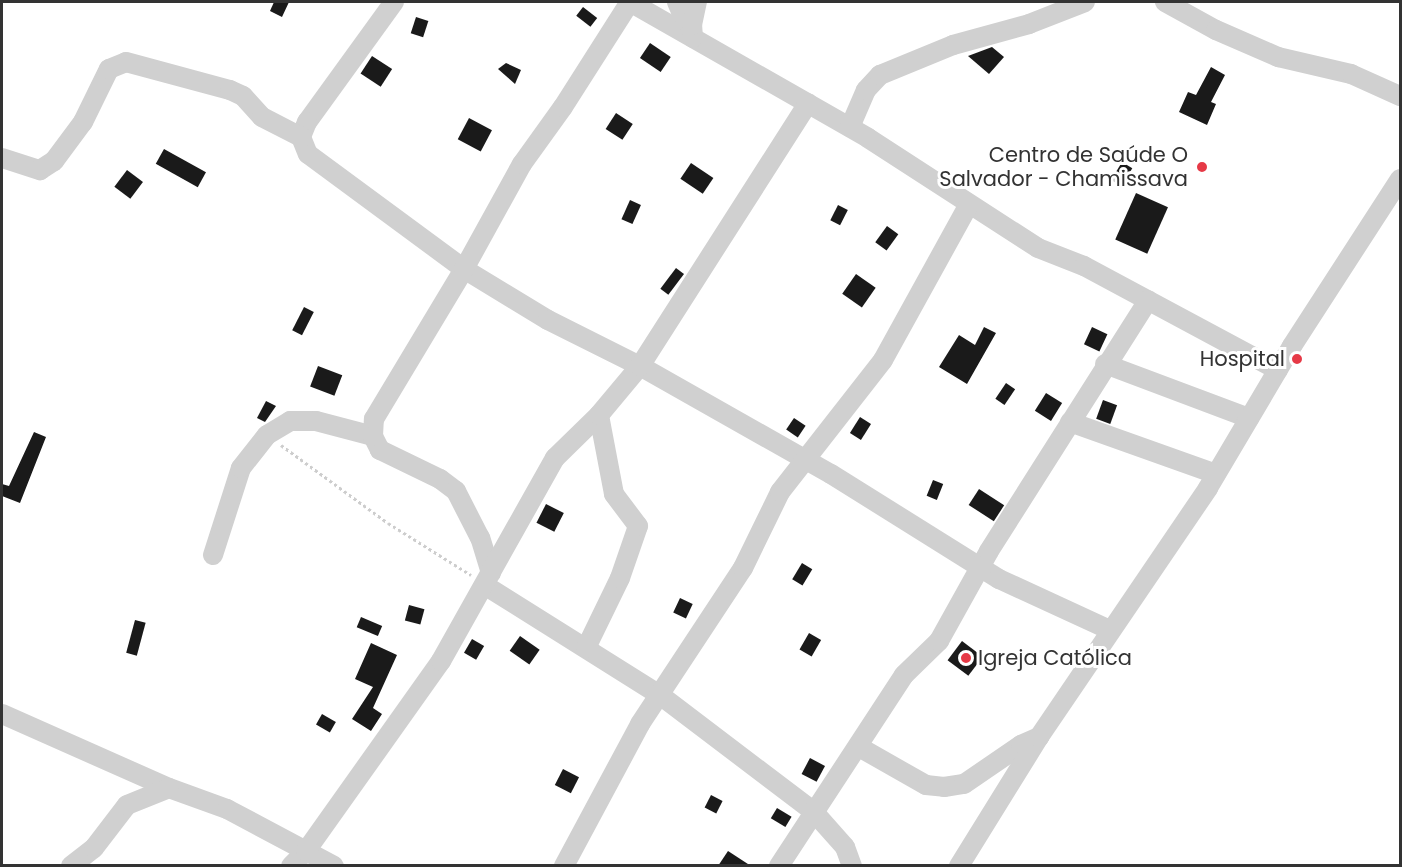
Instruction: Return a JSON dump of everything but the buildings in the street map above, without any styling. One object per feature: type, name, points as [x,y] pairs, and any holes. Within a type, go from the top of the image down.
[{"type":"street","points":[[394,2],[301,137],[301,145],[324,167],[464,269],[548,320],[640,366],[804,461],[980,568],[1110,630]]},
{"type":"street","points":[[852,866],[845,847],[813,812],[660,695],[586,648],[488,580],[480,538],[456,491],[440,478],[380,450],[373,436],[374,419],[464,269],[522,164],[563,107],[630,2],[693,32],[808,104],[850,127],[1038,248],[1148,300],[1278,370]]},
{"type":"street","points":[[677,2],[685,21],[693,32]]},
{"type":"street","points":[[693,32],[697,2]]},
{"type":"street","points":[[850,127],[866,90],[880,75],[953,45],[1029,24],[1085,2]]},
{"type":"street","points":[[1166,2],[1216,30],[1278,57],[1350,74],[1401,96]]},
{"type":"street","points":[[2,158],[40,170],[54,161],[84,122],[109,69],[126,62],[230,90],[243,96],[262,117],[301,137]]},
{"type":"street","points":[[291,866],[306,851],[441,661],[555,459],[599,415],[640,366],[808,104]]},
{"type":"street","points":[[958,866],[1039,737],[1216,474],[1278,370],[1401,179]]},
{"type":"street","points":[[564,866],[627,745],[743,568],[780,492],[883,360],[969,204]]},
{"type":"street","points":[[779,866],[904,675],[939,641],[980,568],[1105,364],[1148,300]]},
{"type":"street","points":[[1105,364],[1249,418]]},
{"type":"street","points":[[586,648],[620,578],[638,526],[614,494],[599,415]]},
{"type":"street","points":[[213,555],[241,468],[267,435],[291,421],[316,422],[373,436]]},
{"type":"street","points":[[1070,422],[1216,474]]},
{"type":"street","points":[[2,714],[169,788],[228,809],[334,866]]},
{"type":"street","points":[[859,747],[926,785],[944,787],[964,784],[1021,745],[1039,737]]},
{"type":"street","points":[[71,866],[94,848],[128,805],[169,788]]},
{"type":"path","points":[[267,435],[388,523],[488,580]]},
{"type":"place","name":"Centro de Saúde O Salvador - Chamissava","points":[[1202,167]]},
{"type":"place","name":"Hospital","points":[[1297,359]]},
{"type":"place","name":"Igreja Católica","points":[[966,658]]}]
